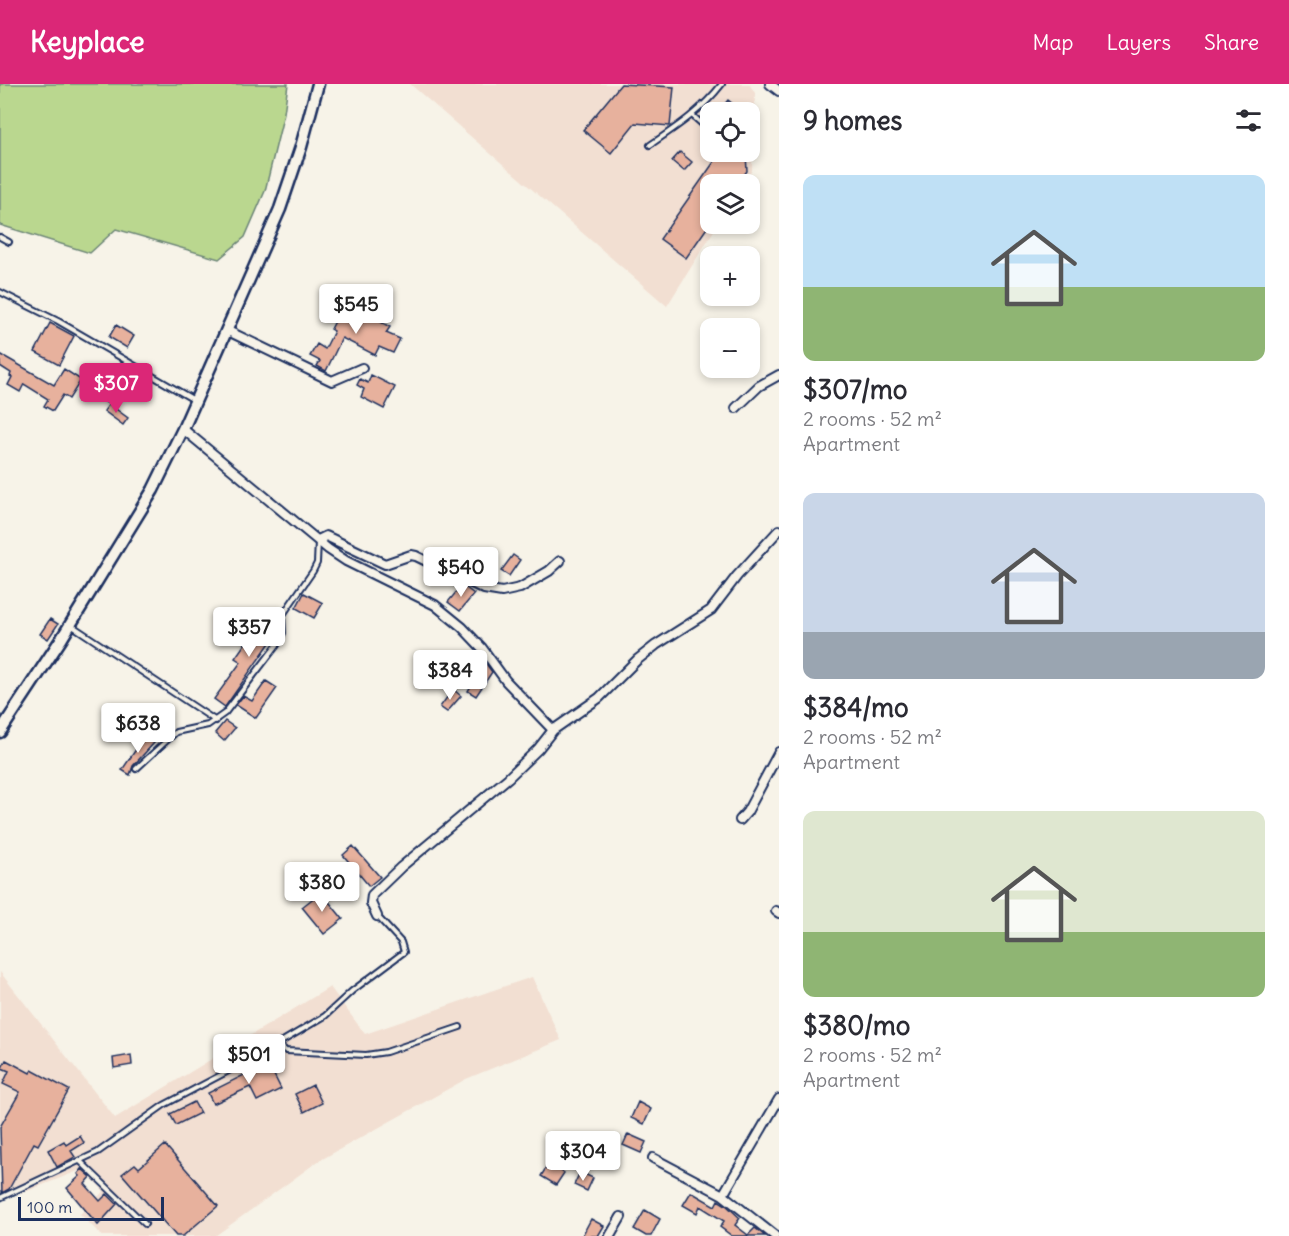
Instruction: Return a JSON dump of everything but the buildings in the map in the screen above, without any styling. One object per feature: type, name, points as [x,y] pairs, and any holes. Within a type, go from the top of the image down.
[{"type":"street","points":[[0,732],[71,625],[153,490],[183,429],[280,209],[301,147],[318,84]]},
{"type":"street","points":[[770,84],[779,91]]},
{"type":"street","points":[[226,330],[332,381],[362,368]]},
{"type":"street","points":[[736,408],[759,386],[779,375]]},
{"type":"street","points":[[183,429],[346,561],[435,606],[462,627],[482,648],[506,681],[553,730]]},
{"type":"street","points":[[377,916],[370,903],[372,895],[401,867],[508,778],[538,749],[553,730],[599,698],[656,645],[711,610],[737,576],[779,530]]},
{"type":"street","points":[[318,540],[326,536],[373,561],[385,564],[411,555],[416,556],[484,589],[502,592],[520,588],[549,571],[560,561]]},
{"type":"street","points":[[740,820],[747,812],[779,752]]},
{"type":"street","points":[[723,1195],[779,1099]]},
{"type":"street","points":[[653,1158],[723,1195],[775,1236]]},
{"type":"street","points":[[610,1236],[621,1217]]},
{"type":"lane","points":[[650,145],[693,116],[722,84]]},
{"type":"lane","points":[[693,116],[700,122]]},
{"type":"lane","points":[[0,237],[9,242]]},
{"type":"lane","points":[[0,292],[58,321],[195,400]]},
{"type":"lane","points":[[136,768],[176,732],[208,725],[225,713],[282,638],[282,616],[315,567],[318,540]]},
{"type":"lane","points":[[71,625],[216,721]]},
{"type":"lane","points":[[0,1197],[7,1196],[19,1187],[98,1152],[164,1106],[325,1016],[375,973],[402,956],[404,948],[401,942],[377,916]]},
{"type":"lane","points":[[277,1044],[286,1051],[366,1055],[386,1052],[460,1027]]},
{"type":"lane","points":[[80,1161],[145,1224]]},
{"type":"shaded area","points":[[410,84],[749,84],[755,93],[755,102],[700,102],[700,162],[752,162],[749,174],[700,174],[700,234],[712,234],[704,246],[700,246],[700,253],[667,306]]},
{"type":"shaded area","points":[[0,972],[115,1118],[330,987],[365,1034],[532,977],[561,1040],[466,1079],[317,1162],[215,1236],[102,1236],[80,1214],[104,1191],[83,1169],[25,1192],[0,1198]]},
{"type":"green space","points":[[0,84],[288,84],[284,113],[265,191],[245,237],[219,259],[116,229],[90,253],[0,225]]}]
